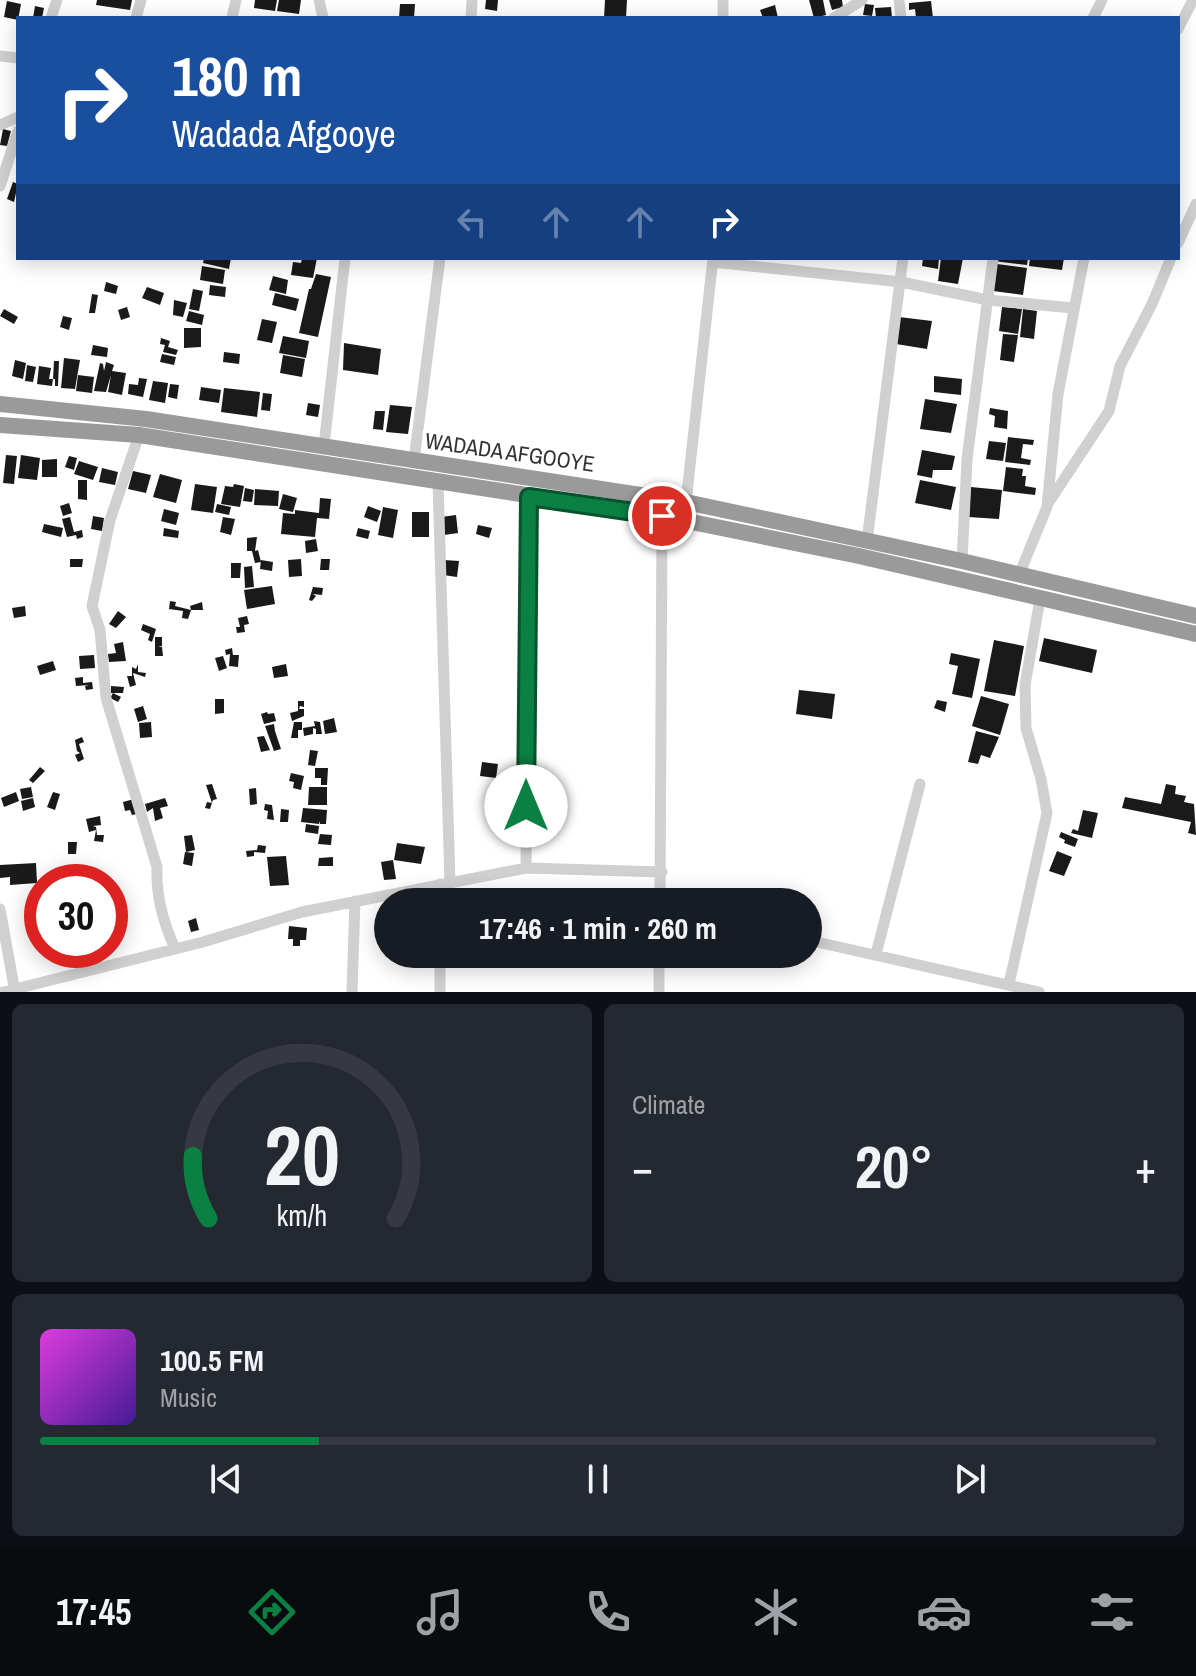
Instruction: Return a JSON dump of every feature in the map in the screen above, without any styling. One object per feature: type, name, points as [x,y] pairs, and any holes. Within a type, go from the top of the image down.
[{"type":"highway","name":"WADADA AFGOOYE","points":[[0,404],[132,417],[686,502],[962,561],[1196,616]]},
{"type":"highway","name":"WADADA AFGOOYE","points":[[0,425],[139,435],[662,516],[859,556],[1196,634]]},
{"type":"street","points":[[837,16],[862,0]]},
{"type":"street","points":[[1180,25],[1193,0]]},
{"type":"street","points":[[0,186],[16,137]]},
{"type":"street","points":[[1180,239],[1196,204]]},
{"type":"street","points":[[324,446],[345,260]]},
{"type":"street","points":[[414,460],[440,260]]},
{"type":"street","points":[[686,502],[713,260],[901,282],[988,300],[1073,308]]},
{"type":"street","points":[[867,541],[903,260]]},
{"type":"street","points":[[962,561],[967,459],[993,260]]},
{"type":"street","points":[[1047,507],[1058,394],[1084,260]]},
{"type":"street","points":[[1019,575],[1047,507],[1109,411],[1120,366],[1170,260]]},
{"type":"street","points":[[139,435],[110,520],[92,606],[100,630],[106,698],[157,867],[156,889],[163,920],[175,949]]},
{"type":"street","points":[[438,482],[444,888]]},
{"type":"street","points":[[526,868],[529,497]]},
{"type":"street","points":[[661,888],[662,516]]},
{"type":"street","points":[[1009,984],[1047,813],[1026,728],[1025,685],[1040,599]]},
{"type":"street","points":[[876,954],[920,784]]},
{"type":"street","points":[[0,909],[11,991],[175,949],[302,912],[526,868],[662,872]]},
{"type":"street","points":[[352,992],[355,901]]},
{"type":"street","points":[[822,943],[1039,992]]},
{"type":"street","points":[[440,968],[440,992]]},
{"type":"street","points":[[659,968],[659,992]]},
{"type":"building","points":[[97,0],[132,0],[130,10],[96,5]]},
{"type":"building","points":[[255,0],[277,0],[275,11],[254,8]]},
{"type":"building","points":[[279,0],[301,0],[299,14],[277,11]]},
{"type":"building","points":[[486,0],[498,0],[497,11],[485,9]]},
{"type":"building","points":[[605,0],[627,0],[626,16],[604,16]]},
{"type":"building","points":[[809,0],[823,0],[826,15],[813,16]]},
{"type":"building","points":[[829,0],[842,0],[843,7],[832,10]]},
{"type":"building","points":[[7,1],[21,4],[16,20],[4,17]]},
{"type":"building","points":[[931,1],[933,16],[916,16],[915,9],[909,10],[909,3]]},
{"type":"building","points":[[400,4],[415,4],[414,16],[399,16]]},
{"type":"building","points":[[865,4],[874,5],[872,16],[863,15]]},
{"type":"building","points":[[775,5],[778,16],[762,16],[760,10]]},
{"type":"building","points":[[35,6],[44,8],[42,16],[33,16]]},
{"type":"building","points":[[891,7],[892,16],[876,16],[875,8]]},
{"type":"building","points":[[3,129],[11,131],[7,146],[0,145]]},
{"type":"building","points":[[13,182],[16,183],[14,202],[7,199]]},
{"type":"building","points":[[204,260],[231,260],[229,269],[203,263]]},
{"type":"building","points":[[302,260],[317,260],[313,278],[291,275],[293,262],[301,263]]},
{"type":"building","points":[[923,260],[939,260],[938,269],[922,266]]},
{"type":"building","points":[[941,260],[963,260],[958,284],[938,281]]},
{"type":"building","points":[[993,260],[1028,260],[1027,265]]},
{"type":"building","points":[[1030,260],[1064,260],[1062,270],[1029,266]]},
{"type":"building","points":[[997,264],[1027,268],[1023,295],[993,291]]},
{"type":"building","points":[[202,266],[225,270],[223,284],[200,280]]},
{"type":"building","points":[[316,274],[331,277],[318,337],[299,333],[309,289]]},
{"type":"building","points":[[273,276],[288,280],[286,294],[269,290]]},
{"type":"building","points":[[106,282],[118,286],[116,294],[104,291]]},
{"type":"building","points":[[210,285],[226,287],[225,297],[209,295]]},
{"type":"building","points":[[147,287],[164,293],[160,305],[142,298]]},
{"type":"building","points":[[193,289],[203,291],[199,311],[189,309]]},
{"type":"building","points":[[275,293],[299,299],[296,311],[272,305]]},
{"type":"building","points":[[92,294],[98,295],[95,313],[89,313]]},
{"type":"building","points":[[174,300],[187,303],[183,317],[173,315]]},
{"type":"building","points":[[127,307],[130,317],[121,320],[118,310]]},
{"type":"building","points":[[1002,307],[1022,309],[1018,334],[999,331]]},
{"type":"building","points":[[4,309],[18,317],[14,324],[0,316]]},
{"type":"building","points":[[1023,309],[1037,311],[1034,339],[1020,337]]},
{"type":"building","points":[[189,311],[204,315],[202,325],[186,321]]},
{"type":"building","points":[[63,316],[72,318],[69,330],[60,327]]},
{"type":"building","points":[[899,317],[932,321],[927,349],[896,344]]},
{"type":"building","points":[[262,319],[277,322],[272,343],[257,340]]},
{"type":"building","points":[[184,328],[201,328],[201,347],[184,348]]},
{"type":"building","points":[[1003,334],[1018,335],[1014,362],[1000,360]]},
{"type":"building","points":[[283,336],[309,341],[306,358],[279,353]]},
{"type":"building","points":[[161,338],[170,341],[168,347],[178,350],[176,355],[163,352],[165,345],[160,344]]},
{"type":"building","points":[[344,343],[381,349],[378,375],[343,370]]},
{"type":"building","points":[[93,345],[108,348],[107,357],[91,355]]},
{"type":"building","points":[[224,352],[240,354],[239,364],[223,362]]},
{"type":"building","points":[[162,354],[176,357],[174,365],[160,362]]},
{"type":"building","points":[[283,355],[305,359],[302,377],[280,373]]},
{"type":"building","points":[[64,358],[80,360],[75,389],[61,388]]},
{"type":"building","points":[[15,360],[26,363],[23,379],[12,376]]},
{"type":"building","points":[[54,361],[59,361],[58,386],[55,386],[53,379]]},
{"type":"building","points":[[106,362],[114,365],[112,371],[126,373],[122,395],[108,392],[111,375],[106,392],[94,391],[100,363],[104,371]]},
{"type":"building","points":[[27,365],[36,367],[33,382],[25,381]]},
{"type":"building","points":[[39,366],[51,368],[49,379],[53,379],[52,386],[37,384]]},
{"type":"building","points":[[78,375],[94,377],[92,393],[76,391]]},
{"type":"building","points":[[934,376],[962,379],[961,395],[934,392]]},
{"type":"building","points":[[139,378],[147,379],[143,397],[128,394],[129,384],[138,385]]},
{"type":"building","points":[[153,381],[168,383],[165,403],[149,400]]},
{"type":"building","points":[[170,384],[179,385],[177,399],[168,397]]},
{"type":"building","points":[[201,387],[221,390],[219,403],[199,400]]},
{"type":"building","points":[[224,388],[260,392],[257,417],[221,412]]},
{"type":"building","points":[[263,393],[272,394],[270,411],[261,410]]},
{"type":"building","points":[[925,399],[957,404],[951,433],[920,429]]},
{"type":"building","points":[[308,403],[320,405],[318,417],[306,415]]},
{"type":"building","points":[[390,405],[412,407],[408,434],[386,432]]},
{"type":"building","points":[[990,408],[1008,411],[1007,429],[994,427],[995,416],[989,414]]},
{"type":"building","points":[[375,411],[385,411],[383,430],[373,429]]},
{"type":"building","points":[[1008,437],[1034,440],[1033,445],[1023,444],[1021,458],[1031,460],[1030,465],[1005,462]]},
{"type":"building","points":[[989,441],[1006,443],[1003,461],[986,459]]},
{"type":"building","points":[[922,450],[955,456],[952,470],[933,470],[932,478],[917,475]]},
{"type":"building","points":[[6,455],[17,456],[14,484],[3,483]]},
{"type":"building","points":[[21,455],[40,458],[37,480],[18,478]]},
{"type":"building","points":[[69,456],[77,458],[74,470],[65,467]]},
{"type":"building","points":[[57,459],[57,477],[42,477],[42,460]]},
{"type":"building","points":[[79,461],[98,467],[93,480],[74,474]]},
{"type":"building","points":[[1006,467],[1023,469],[1025,486],[1036,488],[1035,495],[1003,491]]},
{"type":"building","points":[[102,468],[118,472],[115,485],[99,482]]},
{"type":"building","points":[[133,471],[151,475],[146,493],[128,489]]},
{"type":"building","points":[[160,474],[182,480],[176,503],[153,497]]},
{"type":"building","points":[[78,480],[87,480],[87,500],[78,499]]},
{"type":"building","points":[[920,480],[956,487],[951,510],[915,503]]},
{"type":"building","points":[[195,484],[217,487],[213,513],[191,510]]},
{"type":"building","points":[[234,484],[244,486],[240,507],[221,504],[225,486],[233,487]]},
{"type":"building","points":[[971,487],[1002,490],[999,519],[968,517]]},
{"type":"building","points":[[245,488],[254,490],[252,502],[243,501]]},
{"type":"building","points":[[255,489],[279,491],[278,506],[254,505]]},
{"type":"building","points":[[283,494],[297,498],[293,512],[279,509]]},
{"type":"building","points":[[320,498],[331,499],[329,519],[317,518],[315,537],[281,534],[283,513],[295,514],[295,510],[319,513]]},
{"type":"building","points":[[69,503],[72,513],[63,516],[60,506]]},
{"type":"building","points":[[217,504],[231,507],[229,515],[215,512]]},
{"type":"building","points":[[368,506],[381,511],[377,522],[364,517]]},
{"type":"building","points":[[383,507],[398,510],[393,538],[378,535]]},
{"type":"building","points":[[164,509],[179,513],[176,525],[161,521]]},
{"type":"building","points":[[412,512],[429,512],[429,537],[412,537]]},
{"type":"building","points":[[456,515],[458,533],[444,535],[441,517]]},
{"type":"building","points":[[93,516],[104,518],[102,531],[91,529]]},
{"type":"building","points":[[70,517],[74,532],[82,530],[83,537],[67,537],[62,519]]},
{"type":"building","points":[[223,517],[235,519],[231,535],[220,532]]},
{"type":"building","points":[[44,524],[63,528],[61,537],[42,532]]},
{"type":"building","points":[[478,525],[492,528],[489,538],[476,534]]},
{"type":"building","points":[[164,528],[179,531],[178,538],[163,536]]},
{"type":"building","points":[[358,528],[370,531],[368,539],[356,536]]},
{"type":"building","points":[[257,537],[255,551],[258,550],[261,562],[255,563],[252,551],[247,551],[247,538]]},
{"type":"building","points":[[316,539],[318,551],[306,553],[305,541]]},
{"type":"building","points":[[70,559],[83,559],[82,567],[70,567]]},
{"type":"building","points":[[301,559],[302,576],[289,577],[288,560]]},
{"type":"building","points":[[321,559],[330,559],[329,570],[320,570]]},
{"type":"building","points":[[261,560],[273,562],[272,571],[260,569]]},
{"type":"building","points":[[444,560],[459,561],[457,577],[443,575]]},
{"type":"building","points":[[231,563],[241,563],[240,578],[231,578]]},
{"type":"building","points":[[252,566],[254,587],[245,588],[244,567]]},
{"type":"building","points":[[272,586],[275,604],[247,609],[244,590]]},
{"type":"building","points":[[313,587],[323,588],[322,595],[313,594],[316,596],[312,601],[309,600]]},
{"type":"building","points":[[170,601],[176,602],[175,606],[191,610],[188,619],[182,618],[183,611],[169,609]]},
{"type":"building","points":[[202,602],[203,610],[191,610],[190,606]]},
{"type":"building","points":[[25,606],[26,616],[14,618],[12,608]]},
{"type":"building","points":[[118,611],[126,617],[116,628],[109,624]]},
{"type":"building","points":[[247,616],[249,624],[244,625],[245,632],[237,633],[236,627],[240,627],[238,618]]},
{"type":"building","points":[[143,624],[156,629],[152,642],[148,640],[150,634],[141,630]]},
{"type":"building","points":[[155,637],[162,637],[162,646],[158,646],[162,647],[163,656],[155,656]]},
{"type":"building","points":[[1044,638],[1097,650],[1092,673],[1039,661]]},
{"type":"building","points":[[994,640],[1024,646],[1015,696],[984,691]]},
{"type":"building","points":[[123,642],[126,661],[109,662],[108,654],[116,653],[114,644]]},
{"type":"building","points":[[232,648],[233,655],[239,655],[238,667],[229,666],[230,654],[226,655],[225,650]]},
{"type":"building","points":[[951,653],[980,659],[972,698],[952,694],[958,666],[949,664]]},
{"type":"building","points":[[94,655],[95,668],[80,669],[79,656]]},
{"type":"building","points":[[223,656],[227,668],[219,671],[215,658]]},
{"type":"building","points":[[53,661],[56,670],[40,675],[37,666]]},
{"type":"building","points":[[138,664],[138,672],[146,673],[145,677],[133,673],[136,685],[130,687],[127,676],[132,676],[132,667],[136,669]]},
{"type":"building","points":[[286,664],[288,676],[274,678],[272,667]]},
{"type":"building","points":[[83,677],[83,683],[92,682],[93,689],[86,690],[85,686],[89,685],[76,686],[75,678]]},
{"type":"building","points":[[111,686],[124,687],[123,693],[111,693]]},
{"type":"building","points":[[799,690],[835,694],[832,719],[796,714]]},
{"type":"building","points":[[113,693],[121,697],[118,702],[110,698]]},
{"type":"building","points":[[981,696],[1009,704],[1000,735],[972,726]]},
{"type":"building","points":[[215,699],[224,699],[224,713],[215,714]]},
{"type":"building","points":[[937,700],[947,702],[945,712],[934,708]]},
{"type":"building","points":[[298,701],[304,701],[304,707],[300,706],[299,709],[304,709],[304,716],[292,721],[290,713],[298,711]]},
{"type":"building","points":[[143,706],[147,719],[138,722],[134,709]]},
{"type":"building","points":[[274,713],[276,721],[264,724],[261,714]]},
{"type":"building","points":[[334,718],[337,732],[325,734],[323,721]]},
{"type":"building","points":[[314,721],[320,722],[322,734],[316,734],[313,728],[313,734],[304,736],[303,728],[315,726]]},
{"type":"building","points":[[151,722],[152,737],[140,738],[139,723]]},
{"type":"building","points":[[294,722],[302,722],[298,738],[291,738]]},
{"type":"building","points":[[274,724],[281,749],[274,751],[265,726]]},
{"type":"building","points":[[976,731],[999,737],[990,758],[981,755],[978,764],[968,762]]},
{"type":"building","points":[[264,736],[270,750],[261,752],[257,737]]},
{"type":"building","points":[[82,737],[84,742],[79,744],[84,759],[78,762],[75,755],[80,753],[75,740]]},
{"type":"building","points":[[310,750],[318,751],[315,766],[308,765]]},
{"type":"building","points":[[482,762],[498,764],[496,778],[480,776]]},
{"type":"building","points":[[40,767],[45,771],[33,783],[29,780]]},
{"type":"building","points":[[315,768],[328,768],[327,785],[321,785],[321,778],[315,778]]},
{"type":"building","points":[[291,773],[304,776],[301,790],[293,788],[294,782],[289,781]]},
{"type":"building","points":[[212,784],[217,799],[212,803],[206,785]]},
{"type":"building","points":[[1166,784],[1176,786],[1175,794],[1186,796],[1184,802],[1194,804],[1196,835],[1188,833],[1191,822],[1122,808],[1125,797],[1161,804]]},
{"type":"building","points":[[31,787],[33,797],[22,799],[20,789]]},
{"type":"building","points":[[309,787],[327,787],[327,805],[308,805]]},
{"type":"building","points":[[256,788],[257,804],[250,805],[249,789]]},
{"type":"building","points":[[16,792],[19,801],[4,807],[1,798]]},
{"type":"building","points":[[53,792],[60,794],[55,810],[47,807]]},
{"type":"building","points":[[33,798],[35,807],[23,811],[21,801]]},
{"type":"building","points":[[165,798],[168,806],[160,808],[163,818],[155,821],[153,808],[147,812],[145,804]]},
{"type":"building","points":[[134,799],[137,814],[132,815],[130,810],[125,811],[123,802]]},
{"type":"building","points":[[265,804],[272,805],[274,820],[267,819]]},
{"type":"building","points":[[303,808],[327,810],[326,824],[320,824],[320,821],[319,824],[301,822]]},
{"type":"building","points":[[281,809],[289,810],[288,822],[280,822]]},
{"type":"building","points":[[1083,810],[1098,813],[1092,838],[1071,833],[1073,829],[1078,831]]},
{"type":"building","points":[[100,816],[101,825],[93,826],[96,827],[97,835],[104,835],[103,842],[94,841],[96,830],[89,832],[86,819]]},
{"type":"building","points":[[306,824],[319,826],[318,834],[305,832]]},
{"type":"building","points":[[1061,832],[1078,839],[1075,847],[1064,843],[1065,840],[1059,837]]},
{"type":"building","points":[[320,834],[332,835],[331,845],[318,844]]},
{"type":"building","points":[[192,835],[195,850],[186,852],[184,836]]},
{"type":"building","points":[[68,842],[77,842],[76,854],[68,854]]},
{"type":"building","points":[[397,843],[425,847],[421,864],[394,860]]},
{"type":"building","points":[[258,845],[266,846],[265,853],[254,852],[254,856],[247,857],[246,851],[257,850]]},
{"type":"building","points":[[1057,851],[1072,857],[1064,876],[1049,871]]},
{"type":"building","points":[[185,852],[194,853],[192,866],[183,864]]},
{"type":"building","points":[[286,856],[289,885],[270,886],[267,857]]},
{"type":"building","points":[[333,857],[333,866],[318,866],[319,858]]},
{"type":"building","points":[[393,860],[396,879],[384,880],[381,862]]},
{"type":"building","points":[[36,863],[36,864],[24,864],[24,884],[10,885],[10,877],[0,878],[0,865]]},
{"type":"building","points":[[196,918],[199,930],[191,932],[188,921]]},
{"type":"building","points":[[289,926],[307,928],[306,940],[300,940],[300,946],[293,946],[293,939],[288,939]]},
{"type":"route","points":[[526,806],[529,497],[662,516]]}]
